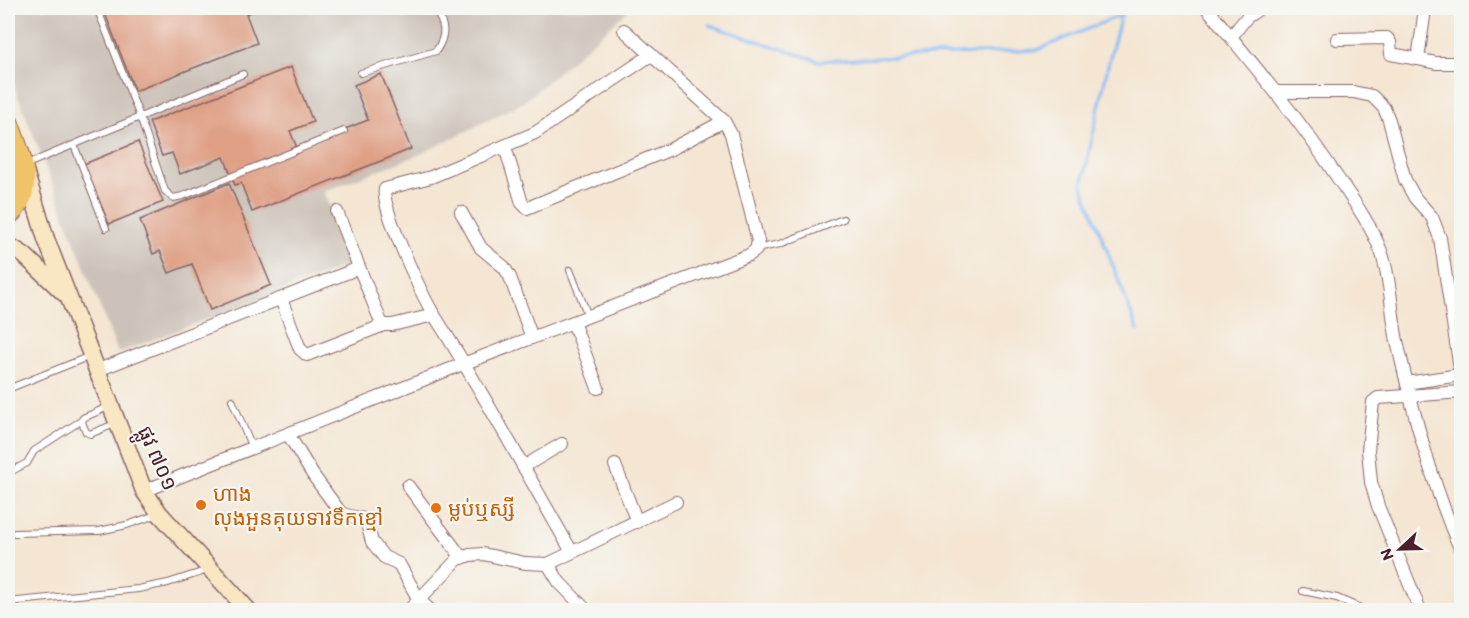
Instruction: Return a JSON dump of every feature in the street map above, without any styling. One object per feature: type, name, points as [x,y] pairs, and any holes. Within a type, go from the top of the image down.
[{"type":"highway","points":[[8,123],[12,140],[23,166],[25,184],[14,209],[8,215]]},
{"type":"main road","name":"ផ្លូវ ៧០១","points":[[23,166],[46,238],[144,490],[160,514],[248,610]]},
{"type":"main road","points":[[8,245],[24,255],[69,298]]},
{"type":"street","points":[[1208,8],[1277,92],[1320,151],[1358,208],[1380,250],[1385,267],[1395,333],[1410,397],[1443,506],[1461,553]]},
{"type":"street","points":[[1231,37],[1247,17],[1260,8]]},
{"type":"street","points":[[1418,59],[1425,9]]},
{"type":"street","points":[[144,490],[756,250],[758,241],[731,134],[724,121],[624,30]]},
{"type":"street","points":[[1337,39],[1387,38],[1390,42],[1391,54],[1436,63],[1461,63]]},
{"type":"street","points":[[572,552],[434,315],[391,225],[382,195],[385,189],[431,177],[536,133],[651,55]]},
{"type":"street","points":[[1277,92],[1353,92],[1372,96],[1384,108],[1405,180],[1415,198],[1432,217],[1440,238],[1460,369],[1458,374],[1453,376],[1407,383]]},
{"type":"street","points":[[505,147],[522,203],[527,208],[671,149],[724,121]]},
{"type":"street","points":[[337,212],[384,325]]},
{"type":"street","points":[[461,212],[481,248],[504,267],[510,277],[532,338]]},
{"type":"street","points":[[95,363],[359,268]]},
{"type":"street","points":[[280,298],[300,349],[307,355],[384,325],[434,315]]},
{"type":"street","points":[[573,322],[598,388]]},
{"type":"street","points":[[1420,610],[1378,506],[1371,482],[1368,450],[1372,402],[1378,398],[1461,392]]},
{"type":"street","points":[[288,434],[313,475],[340,512],[346,516],[366,520],[372,542],[384,557],[399,564],[420,600],[430,610]]},
{"type":"street","points":[[523,467],[562,444]]},
{"type":"street","points":[[615,465],[637,522]]},
{"type":"street","points":[[408,486],[462,558]]},
{"type":"street","points":[[409,610],[462,558],[483,554],[525,563],[548,564],[676,502]]},
{"type":"street","points":[[548,564],[560,582],[586,610]]},
{"type":"lane","points":[[97,8],[140,117],[165,191],[173,198],[344,131]]},
{"type":"lane","points":[[361,73],[436,51],[443,41],[444,25],[435,8]]},
{"type":"lane","points":[[23,166],[243,74]]},
{"type":"lane","points":[[74,145],[106,228]]},
{"type":"lane","points":[[756,250],[780,244],[843,219]]},
{"type":"lane","points":[[570,270],[588,316]]},
{"type":"lane","points":[[8,389],[95,363]]},
{"type":"lane","points":[[232,400],[252,448]]},
{"type":"lane","points":[[8,473],[27,463],[34,451],[82,420],[111,405]]},
{"type":"lane","points":[[82,420],[88,434],[118,423]]},
{"type":"lane","points":[[15,533],[99,531],[160,514]]},
{"type":"lane","points":[[8,602],[138,589],[168,583],[209,570]]},
{"type":"lane","points":[[1303,591],[1337,598],[1365,610]]},
{"type":"shaded area","points":[[8,8],[631,8],[524,102],[423,153],[324,191],[352,264],[118,353],[8,70]]},
{"type":"building","points":[[103,8],[255,8],[256,10],[246,14],[257,43],[135,91]]},
{"type":"building","points":[[291,67],[313,122],[290,131],[297,148],[368,120],[354,85],[381,74],[411,149],[252,212],[241,183],[235,185],[224,157],[180,174],[172,153],[162,156],[149,122]]},
{"type":"building","points":[[138,142],[163,202],[109,224],[84,164]]},
{"type":"building","points":[[229,183],[271,285],[210,310],[192,264],[169,273],[160,251],[153,254],[140,220]]},
{"type":"waterway","points":[[709,25],[818,61],[1037,50],[1121,15],[1130,8]]},
{"type":"waterway","points":[[1121,15],[1082,185],[1138,331]]},
{"type":"place","name":"ហាង លុងអួនគុយទាវទឹកខ្មៅ","points":[[201,505]]},
{"type":"place","name":"ម្លប់ឬស្សី","points":[[436,508]]}]
